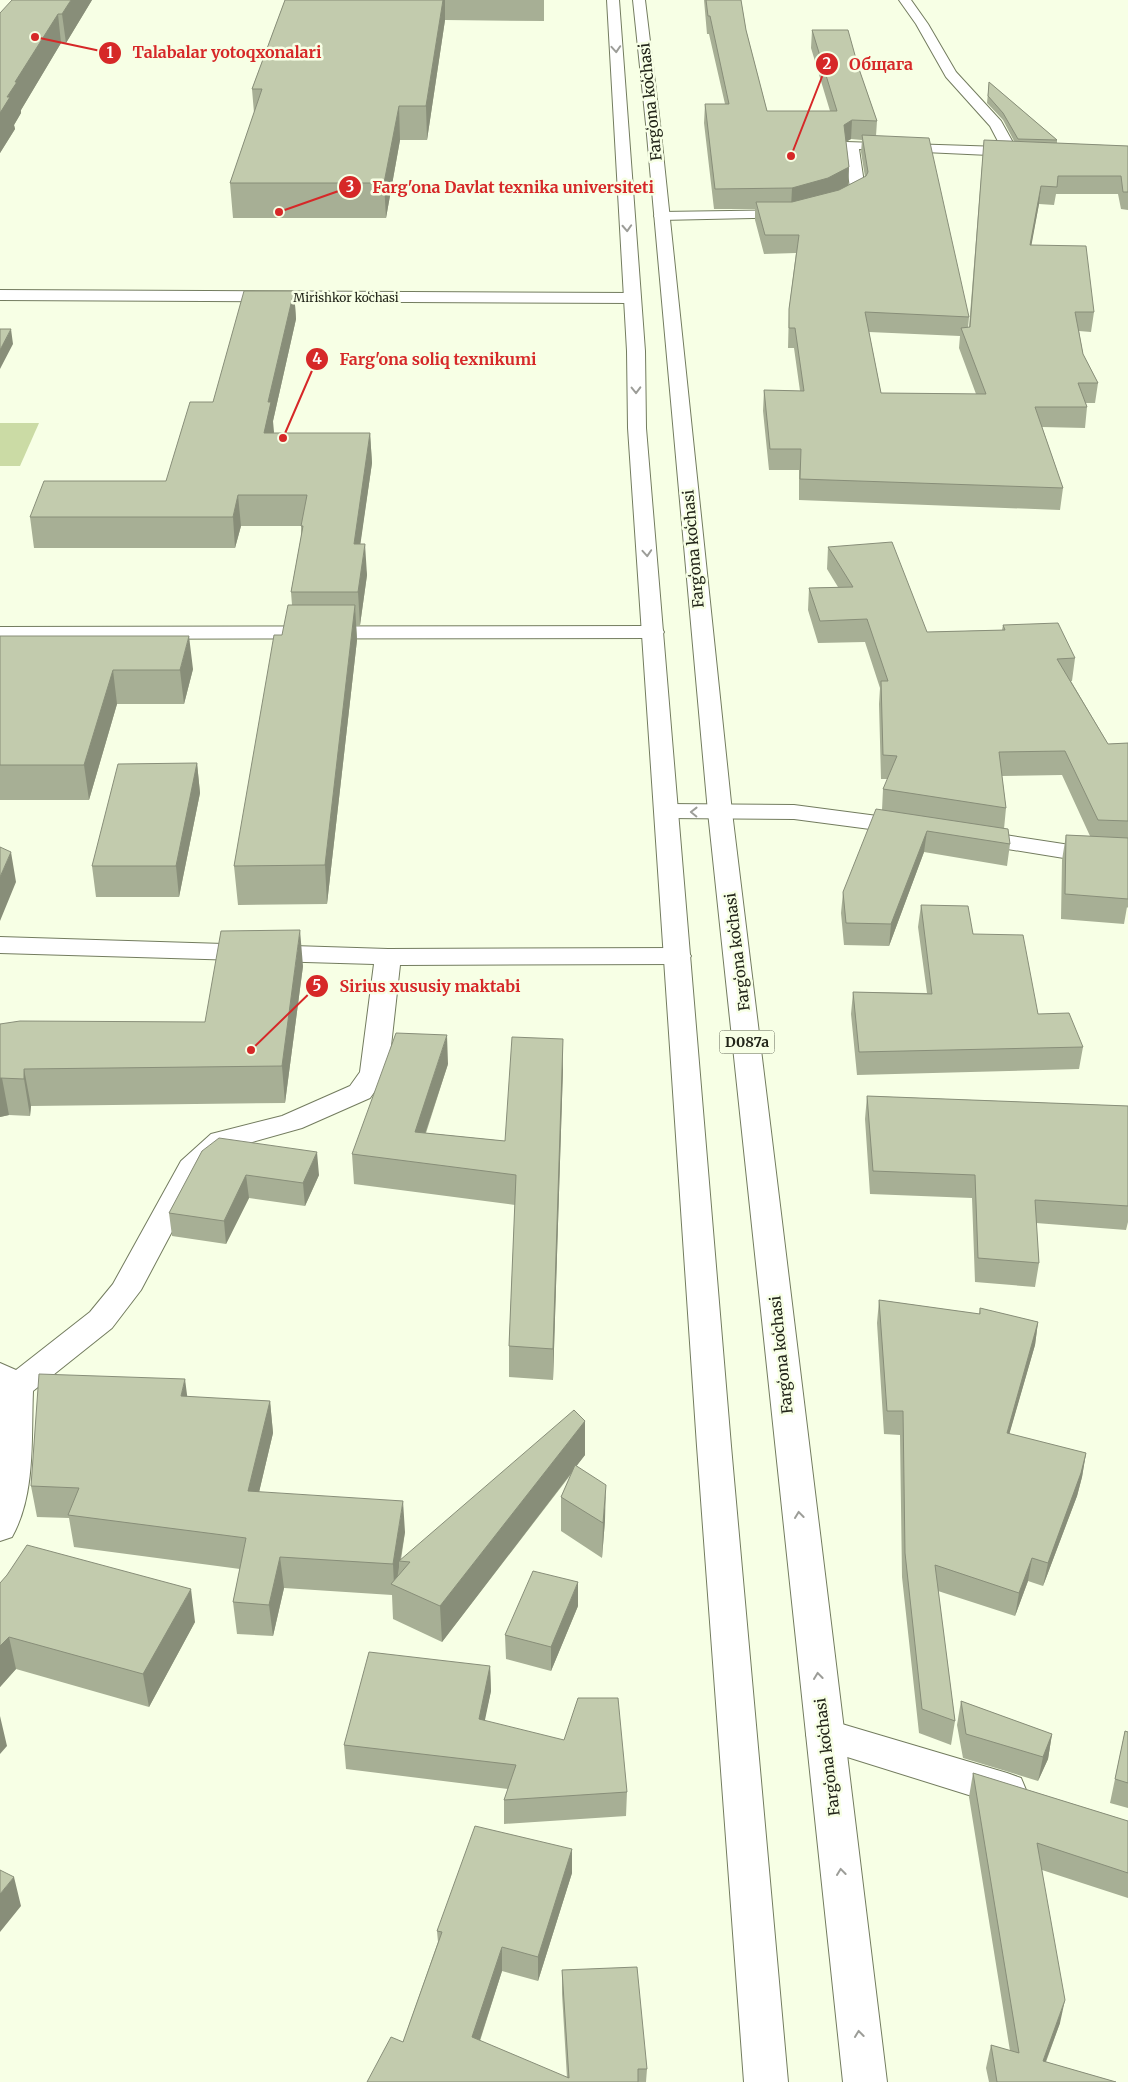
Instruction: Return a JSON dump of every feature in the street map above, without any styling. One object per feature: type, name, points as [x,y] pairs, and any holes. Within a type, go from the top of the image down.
[{"type":"main road","name":"Fargʻona koʻchasi","points":[[612,0],[636,352],[637,428],[715,1456],[766,2082]]},
{"type":"main road","name":"Fargʻona koʻchasi","points":[[639,0],[720,812],[865,2082]]},
{"type":"main road","points":[[905,0],[922,24],[951,74],[996,124],[1011,152]]},
{"type":"main road","points":[[661,216],[791,214],[832,203],[858,190],[851,145],[1040,153]]},
{"type":"main road","name":"Mirishkor koʻchasi","points":[[0,295],[631,298]]},
{"type":"main road","points":[[636,352],[675,351]]},
{"type":"main road","points":[[0,633],[653,632]]},
{"type":"main road","points":[[667,811],[794,812],[862,819],[1070,852],[1128,854]]},
{"type":"main road","points":[[0,945],[388,957],[678,956]]},
{"type":"main road","points":[[0,1528],[11,1488],[9,1380],[101,1320],[125,1290],[190,1168],[221,1141],[292,1122],[360,1092],[374,1073],[388,957]]},
{"type":"main road","points":[[825,1735],[1043,1801]]},
{"type":"green space","points":[[0,423],[39,423],[20,466],[0,466]]},
{"type":"building","points":[[12,0],[71,0],[62,14],[58,14],[15,82],[17,82],[7,97],[10,97],[0,113],[0,13]]},
{"type":"building","points":[[285,0],[443,0],[426,106],[399,106],[384,183],[230,183],[262,89],[252,89]]},
{"type":"building","points":[[706,0],[741,0],[746,30],[767,111],[837,111],[812,30],[848,30],[877,121],[852,120],[844,125],[849,167],[828,178],[792,188],[715,189],[705,104],[729,104],[710,16],[708,16]]},
{"type":"building","points":[[989,82],[1057,140],[1018,139],[1003,113],[988,96]]},
{"type":"building","points":[[862,135],[929,138],[969,317],[865,312],[881,393],[986,394],[961,328],[970,327],[984,140],[1128,146],[1128,192],[1123,192],[1121,176],[1058,176],[1057,187],[1041,186],[1030,245],[1086,246],[1094,312],[1075,312],[1083,354],[1098,383],[1078,383],[1087,407],[1035,407],[1063,488],[800,479],[801,449],[770,449],[764,390],[804,391],[795,328],[789,328],[789,309],[799,235],[765,235],[756,202],[792,202],[839,190],[866,176],[868,172]]},
{"type":"building","points":[[244,291],[294,291],[268,402],[271,402],[264,433],[370,433],[354,544],[365,544],[358,592],[291,592],[307,495],[238,495],[233,517],[30,517],[44,481],[166,481],[190,402],[213,402]]},
{"type":"building","points":[[0,329],[11,329],[0,350]]},
{"type":"building","points":[[892,542],[927,632],[1005,630],[1003,625],[1058,623],[1075,658],[1057,659],[1108,744],[1128,743],[1128,821],[1098,820],[1065,751],[999,752],[1006,808],[883,789],[897,756],[883,755],[881,681],[888,681],[867,619],[820,621],[809,588],[853,587],[828,547]]},
{"type":"building","points":[[288,605],[355,605],[325,865],[234,866],[274,635],[282,635]]},
{"type":"building","points":[[0,636],[189,636],[180,670],[113,670],[84,765],[0,765]]},
{"type":"building","points":[[197,763],[176,866],[92,866],[118,764]]},
{"type":"building","points":[[876,809],[1008,829],[1010,844],[927,831],[891,924],[846,923],[843,892]]},
{"type":"building","points":[[1066,835],[1128,838],[1128,899],[1065,894]]},
{"type":"building","points":[[0,847],[11,852],[0,877]]},
{"type":"building","points":[[921,905],[968,906],[973,934],[1023,935],[1038,1014],[1069,1013],[1083,1047],[859,1052],[853,992],[932,994]]},
{"type":"building","points":[[300,930],[282,1066],[24,1069],[24,1079],[0,1078],[0,1024],[20,1021],[205,1022],[221,931]]},
{"type":"building","points":[[396,1033],[447,1035],[415,1132],[505,1141],[512,1037],[563,1039],[553,1349],[509,1346],[516,1175],[352,1154]]},
{"type":"building","points":[[867,1096],[1128,1106],[1128,1206],[1035,1200],[1039,1263],[978,1258],[975,1175],[873,1171]]},
{"type":"building","points":[[219,1138],[317,1152],[303,1183],[246,1175],[224,1221],[169,1213],[202,1151]]},
{"type":"building","points":[[879,1300],[980,1314],[980,1308],[1038,1322],[1007,1433],[1086,1453],[1081,1473],[1048,1563],[1032,1558],[1019,1593],[935,1565],[955,1721],[922,1709],[905,1553],[903,1411],[887,1411]]},
{"type":"building","points":[[39,1374],[185,1379],[181,1396],[270,1401],[248,1491],[403,1501],[393,1564],[280,1557],[269,1605],[233,1602],[246,1538],[68,1515],[79,1488],[31,1486]]},
{"type":"building","points":[[574,1410],[585,1421],[440,1606],[391,1584],[410,1562],[399,1561]]},
{"type":"building","points":[[575,1465],[606,1485],[603,1523],[561,1497]]},
{"type":"building","points":[[27,1545],[191,1589],[143,1674],[9,1637],[0,1646],[0,1583]]},
{"type":"building","points":[[533,1571],[578,1582],[551,1647],[505,1635]]},
{"type":"building","points":[[369,1652],[490,1666],[479,1719],[564,1740],[578,1698],[618,1698],[627,1792],[504,1800],[516,1765],[344,1745]]},
{"type":"building","points":[[961,1701],[1052,1734],[1043,1757],[966,1734]]},
{"type":"building","points":[[1125,1731],[1128,1732],[1128,1783],[1115,1779]]},
{"type":"building","points":[[973,1773],[1128,1821],[1128,1873],[1037,1843],[1065,2000],[1043,2061],[1116,2082],[997,2082],[991,2045],[1019,2053]]},
{"type":"building","points":[[475,1826],[572,1849],[538,1957],[502,1947],[472,2037],[569,2078],[562,1970],[637,1967],[647,2069],[638,2069],[638,2082],[367,2082],[391,2037],[403,2042],[442,1932],[437,1931]]},
{"type":"building","points":[[0,1870],[14,1877],[0,1894]]},
{"type":"place","name":"Talabalar yotoqxonalari","points":[[35,37]]},
{"type":"place","name":"Общага","points":[[791,156]]},
{"type":"place","name":"Farg'ona Davlat texnika universiteti","points":[[279,212]]},
{"type":"place","name":"Farg'ona soliq texnikumi","points":[[283,438]]},
{"type":"place","name":"Sirius xususiy maktabi","points":[[251,1050]]}]
